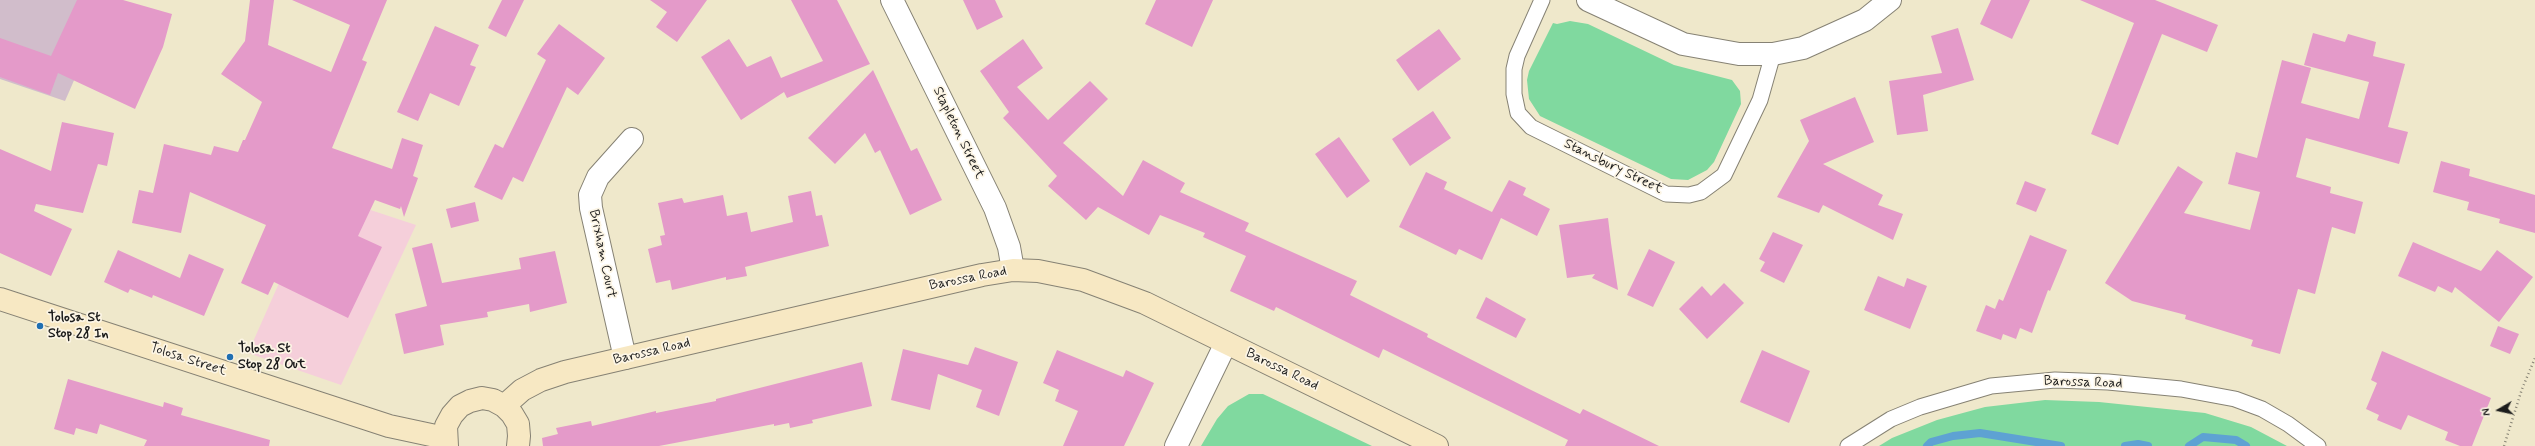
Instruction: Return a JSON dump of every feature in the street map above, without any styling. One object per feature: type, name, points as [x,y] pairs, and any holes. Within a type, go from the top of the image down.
[{"type":"street","name":"Stapleton Street","points":[[892,0],[995,208],[1007,241],[1013,270]]},
{"type":"street","points":[[1588,0],[1683,44],[1739,54],[1773,54],[1803,48],[1834,36],[1865,20],[1890,0]]},
{"type":"street","name":"Brixham Court","points":[[625,358],[590,208],[590,195],[598,177],[632,139]]},
{"type":"street","name":"Barossa Road","points":[[504,406],[522,390],[541,380],[625,358],[982,275],[1013,270],[1046,272],[1083,280],[1146,303],[1437,446]]},
{"type":"street","name":"Tolosa Street","points":[[0,299],[389,426],[446,442]]},
{"type":"street","points":[[1176,446],[1226,343]]},
{"type":"street","points":[[446,442],[446,426],[460,406],[482,398],[493,400],[504,406],[512,414],[518,424],[518,446]]},
{"type":"lane","name":"Stansbury Street","points":[[1542,0],[1517,56],[1514,69],[1514,104],[1518,113],[1531,127],[1666,194],[1689,195],[1701,192],[1724,175],[1760,100],[1773,54]]},
{"type":"lane","name":"Barossa Road","points":[[1848,446],[1891,419],[1933,402],[1991,386],[2055,380],[2173,389],[2207,393],[2234,399],[2262,409],[2288,424],[2318,446]]},
{"type":"path","points":[[2504,446],[2522,389],[2535,358]]},
{"type":"shaded area","points":[[0,0],[109,0],[65,101],[0,79]]},
{"type":"shaded area","points":[[319,193],[416,225],[341,385],[248,353]]},
{"type":"green space","points":[[1570,21],[1588,24],[1674,65],[1732,80],[1740,91],[1741,104],[1714,162],[1707,170],[1688,180],[1671,179],[1540,116],[1529,99],[1527,80],[1529,71],[1553,23],[1557,24]]},
{"type":"green space","points":[[1249,394],[1263,394],[1372,446],[1201,446],[1217,419],[1228,406]]},
{"type":"green space","points":[[2045,400],[2099,402],[2205,413],[2251,427],[2287,446],[1879,446],[1892,438],[1937,420],[1985,407]]},
{"type":"building","points":[[77,0],[123,0],[172,14],[163,47],[135,109],[58,73],[50,95],[0,77],[0,38],[51,56]]},
{"type":"building","points":[[250,0],[274,0],[268,45],[331,72],[350,25],[292,0],[387,0],[362,60],[367,62],[332,148],[392,169],[402,138],[423,145],[413,176],[418,178],[404,217],[401,206],[400,209],[375,200],[358,236],[382,247],[348,318],[274,282],[268,295],[241,283],[266,225],[190,192],[181,233],[132,223],[139,190],[153,193],[164,144],[211,155],[214,146],[238,152],[243,140],[245,140],[262,102],[221,74],[245,41]]},
{"type":"building","points":[[502,0],[524,0],[506,37],[488,28]]},
{"type":"building","points":[[650,0],[707,0],[677,42],[656,27],[667,12]]},
{"type":"building","points":[[791,0],[837,0],[870,64],[787,98],[784,92],[741,120],[701,57],[729,39],[747,67],[771,56],[781,78],[823,61]]},
{"type":"building","points":[[963,0],[995,0],[1003,17],[977,30]]},
{"type":"building","points":[[1156,0],[1213,0],[1192,47],[1145,24]]},
{"type":"building","points":[[1991,0],[2030,0],[2012,39],[1980,24]]},
{"type":"building","points":[[2080,0],[2155,0],[2218,25],[2207,52],[2162,34],[2118,145],[2091,134],[2134,23]]},
{"type":"building","points":[[559,24],[605,58],[578,95],[567,87],[523,182],[513,177],[502,200],[474,187],[495,144],[503,148],[546,60],[537,54]]},
{"type":"building","points":[[435,26],[479,45],[470,65],[476,67],[459,106],[430,93],[418,121],[397,112]]},
{"type":"building","points":[[1958,28],[1974,80],[1923,95],[1928,131],[1897,135],[1889,81],[1942,73],[1931,36]]},
{"type":"building","points":[[1439,29],[1461,59],[1418,91],[1396,60]]},
{"type":"building","points":[[2313,33],[2345,42],[2348,34],[2376,42],[2373,56],[2405,64],[2388,127],[2408,132],[2399,164],[2306,138],[2296,177],[2331,187],[2330,193],[2363,202],[2355,234],[2332,227],[2315,294],[2298,289],[2280,354],[2251,346],[2253,340],[2185,319],[2186,315],[2132,301],[2105,283],[2178,166],[2203,182],[2184,213],[2250,230],[2260,192],[2228,184],[2236,152],[2257,158],[2282,60],[2311,68],[2301,103],[2359,119],[2369,82],[2304,65]]},
{"type":"building","points":[[1023,39],[1043,68],[1017,87],[1048,120],[1090,81],[1108,99],[1063,143],[1123,196],[1143,160],[1185,183],[1180,192],[1249,223],[1245,231],[1357,281],[1350,295],[1428,334],[1427,337],[1580,414],[1583,409],[1659,446],[1565,446],[1568,440],[1383,349],[1379,358],[1276,307],[1274,311],[1230,291],[1246,256],[1203,237],[1205,233],[1160,215],[1149,235],[1098,207],[1086,220],[1048,186],[1057,176],[1003,118],[1009,112],[980,71]]},
{"type":"building","points":[[873,70],[911,151],[917,148],[942,200],[910,215],[880,150],[875,153],[865,133],[835,164],[808,138]]},
{"type":"building","points":[[1855,97],[1874,142],[1823,164],[1883,195],[1878,205],[1903,214],[1893,240],[1823,205],[1819,213],[1777,197],[1809,141],[1800,120]]},
{"type":"building","points":[[1433,111],[1451,138],[1410,166],[1392,139]]},
{"type":"building","points":[[62,122],[114,133],[107,166],[98,164],[83,213],[36,204],[34,211],[72,229],[51,276],[0,253],[0,149],[51,171]]},
{"type":"building","points":[[1339,137],[1370,181],[1347,198],[1315,154]]},
{"type":"building","points":[[2441,161],[2470,169],[2469,176],[2535,195],[2535,233],[2499,223],[2500,219],[2467,210],[2469,202],[2433,192]]},
{"type":"building","points":[[1426,172],[1447,182],[1444,189],[1492,212],[1509,180],[1526,188],[1523,195],[1550,209],[1537,236],[1501,218],[1482,260],[1459,249],[1456,255],[1399,227]]},
{"type":"building","points":[[2025,181],[2046,189],[2036,212],[2016,204]]},
{"type":"building","points":[[811,191],[816,216],[822,215],[829,246],[745,267],[747,276],[726,280],[726,277],[672,290],[670,280],[656,283],[648,249],[662,245],[660,236],[665,235],[658,203],[682,198],[684,203],[723,195],[727,216],[747,212],[751,232],[793,222],[788,196]]},
{"type":"building","points":[[475,202],[479,221],[451,228],[446,209]]},
{"type":"building","points":[[1608,218],[1618,290],[1592,278],[1595,274],[1567,278],[1559,225]]},
{"type":"building","points":[[1773,232],[1803,245],[1784,283],[1760,271],[1765,262],[1759,259]]},
{"type":"building","points":[[2030,235],[2067,250],[2050,291],[2048,290],[2032,333],[2020,328],[2016,339],[2003,334],[2001,340],[1976,331],[1986,305],[1995,309],[1999,299],[2003,301]]},
{"type":"building","points":[[2413,242],[2481,271],[2497,250],[2533,277],[2499,322],[2455,287],[2452,293],[2438,286],[2435,292],[2398,276]]},
{"type":"building","points":[[432,243],[442,283],[521,269],[519,258],[555,251],[567,303],[530,312],[529,304],[487,312],[488,317],[440,325],[444,345],[404,354],[395,314],[427,306],[412,248]]},
{"type":"building","points":[[1649,249],[1675,262],[1653,307],[1627,295]]},
{"type":"building","points":[[118,250],[180,278],[189,254],[224,269],[204,316],[153,295],[152,298],[130,289],[128,293],[104,282]]},
{"type":"building","points":[[1878,276],[1904,287],[1907,278],[1927,286],[1910,329],[1864,310]]},
{"type":"building","points":[[1724,283],[1744,303],[1707,339],[1679,309],[1702,286],[1711,296]]},
{"type":"building","points":[[1486,297],[1526,319],[1516,338],[1476,318]]},
{"type":"building","points":[[2498,326],[2519,334],[2510,354],[2490,346]]},
{"type":"building","points":[[975,347],[1018,362],[999,416],[976,407],[982,390],[938,374],[930,410],[891,400],[903,349],[968,365]]},
{"type":"building","points":[[1057,350],[1123,377],[1126,370],[1154,383],[1124,446],[1063,446],[1078,411],[1055,401],[1059,390],[1043,383]]},
{"type":"building","points":[[1762,350],[1810,371],[1789,423],[1740,402]]},
{"type":"building","points":[[2382,351],[2491,398],[2472,446],[2460,446],[2445,440],[2448,432],[2408,415],[2401,430],[2377,420],[2379,415],[2366,409],[2377,383],[2371,380]]},
{"type":"building","points":[[862,362],[872,406],[812,420],[813,423],[790,428],[789,423],[774,426],[774,424],[659,446],[543,446],[542,438],[558,434],[556,428],[591,421],[592,426],[656,411],[656,413],[716,401],[716,399]]},
{"type":"building","points":[[68,379],[163,407],[164,402],[183,408],[181,415],[270,440],[269,446],[144,446],[147,440],[100,424],[97,434],[76,428],[74,435],[54,429]]},
{"type":"waterway","points":[[1927,446],[1931,442],[1953,436],[1980,433],[2061,446]]},
{"type":"waterway","points":[[2189,446],[2203,437],[2236,440],[2246,446]]},
{"type":"waterway","points":[[2125,446],[2138,444],[2148,446]]},
{"type":"place","name":"Tolosa St Stop 28 In","points":[[40,326]]},
{"type":"place","name":"Tolosa St Stop 28 Out","points":[[230,357]]}]
